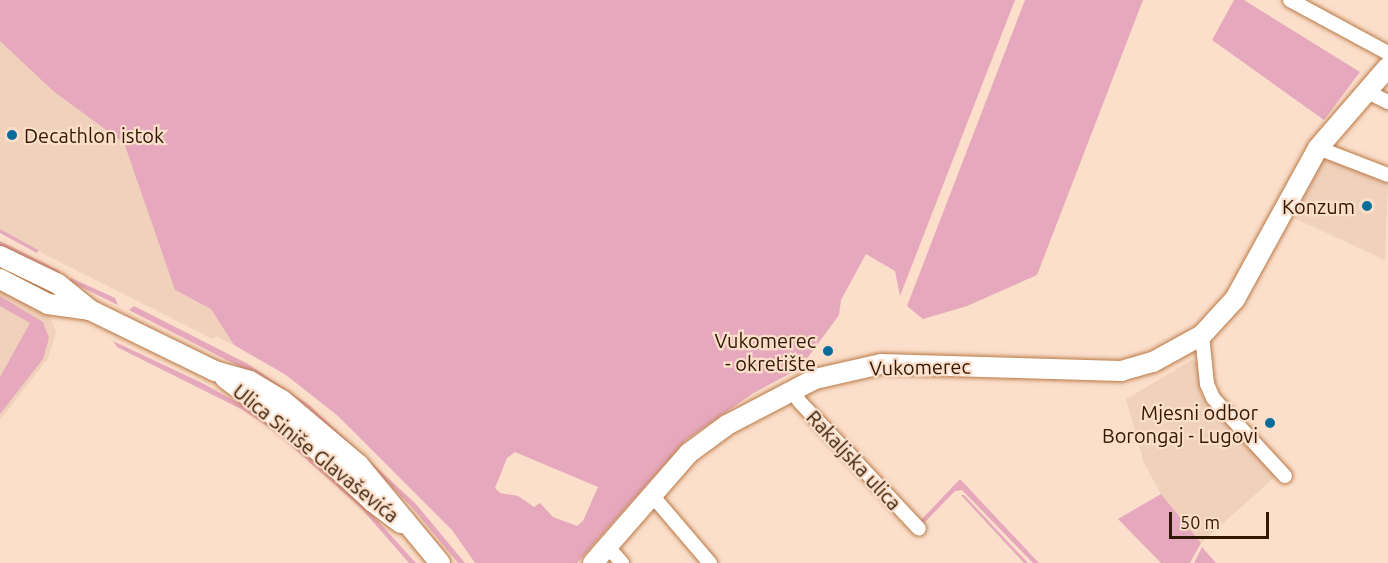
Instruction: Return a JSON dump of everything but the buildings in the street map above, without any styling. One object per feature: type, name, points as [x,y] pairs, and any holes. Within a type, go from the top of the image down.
[{"type":"street","points":[[1290,0],[1388,53]]},
{"type":"street","name":"Vukomerec","points":[[593,563],[609,548],[651,494],[689,453],[708,439],[793,389],[821,377],[881,364],[1121,371],[1153,362],[1202,335],[1235,299],[1318,148],[1388,67]]},
{"type":"street","points":[[1366,91],[1388,102]]},
{"type":"street","points":[[1318,148],[1388,175]]},
{"type":"street","name":"Ulica Siniše Glavaševića","points":[[0,256],[58,284],[90,310],[215,370],[250,381],[300,413],[359,465],[440,563]]},
{"type":"street","name":"Ulica Siniše Glavaševića","points":[[0,279],[48,304],[90,310]]},
{"type":"street","points":[[1202,335],[1207,384],[1213,398],[1285,476]]},
{"type":"street","name":"Rakaljska ulica","points":[[793,389],[799,401],[919,529]]},
{"type":"street","points":[[651,494],[710,563]]},
{"type":"street","points":[[609,548],[622,563]]},
{"type":"shaded area","points":[[0,0],[1015,0],[900,296],[895,271],[866,254],[841,300],[839,315],[800,368],[752,394],[686,440],[577,563],[475,563],[452,530],[338,416],[286,375],[234,345],[211,309],[175,290],[124,143],[53,91],[0,41]],"holes":[[[515,452],[598,487],[583,521],[577,526],[553,517],[540,503],[534,507],[518,496],[500,493],[495,488],[507,458]]]},
{"type":"shaded area","points":[[1025,0],[1143,0],[1037,275],[967,306],[923,319],[907,306]]},
{"type":"shaded area","points":[[1234,0],[1244,0],[1360,72],[1324,120],[1212,40]]},
{"type":"shaded area","points":[[0,41],[53,91],[124,143],[175,290],[211,309],[234,345],[216,336],[213,339],[0,232]]},
{"type":"shaded area","points":[[1325,157],[1388,179],[1385,260],[1292,217]]},
{"type":"shaded area","points":[[0,229],[38,250],[37,253],[0,233]]},
{"type":"shaded area","points":[[0,241],[60,271],[58,276],[0,247]]},
{"type":"shaded area","points":[[71,278],[115,298],[118,305],[69,281]]},
{"type":"shaded area","points":[[0,288],[50,316],[56,333],[48,358],[0,420]]},
{"type":"shaded area","points":[[0,296],[43,322],[49,338],[43,359],[0,414],[0,377],[30,323],[0,306]]},
{"type":"shaded area","points":[[134,306],[248,364],[309,405],[416,504],[465,563],[458,563],[411,506],[363,459],[266,380],[129,310]]},
{"type":"shaded area","points":[[113,341],[204,384],[271,421],[348,488],[416,563],[409,563],[360,507],[273,430],[241,409],[117,347]]},
{"type":"shaded area","points":[[1192,360],[1198,363],[1201,394],[1277,475],[1201,543],[1161,494],[1144,463],[1126,399]]},
{"type":"shaded area","points":[[960,479],[1039,563],[1033,563],[962,490],[955,491],[924,523],[920,521]]},
{"type":"shaded area","points":[[1161,494],[1201,543],[1190,563],[1161,563],[1118,519]]},
{"type":"shaded area","points":[[961,495],[964,495],[1028,563],[1024,563]]},
{"type":"shaded area","points":[[1202,547],[1216,563],[1194,563]]},
{"type":"place","name":"Decathlon istok","points":[[12,135]]},
{"type":"place","name":"Konzum","points":[[1367,206]]},
{"type":"place","name":"Vukomerec - okretište","points":[[828,351]]},
{"type":"place","name":"Mjesni odbor Borongaj - Lugovi","points":[[1270,423]]}]
